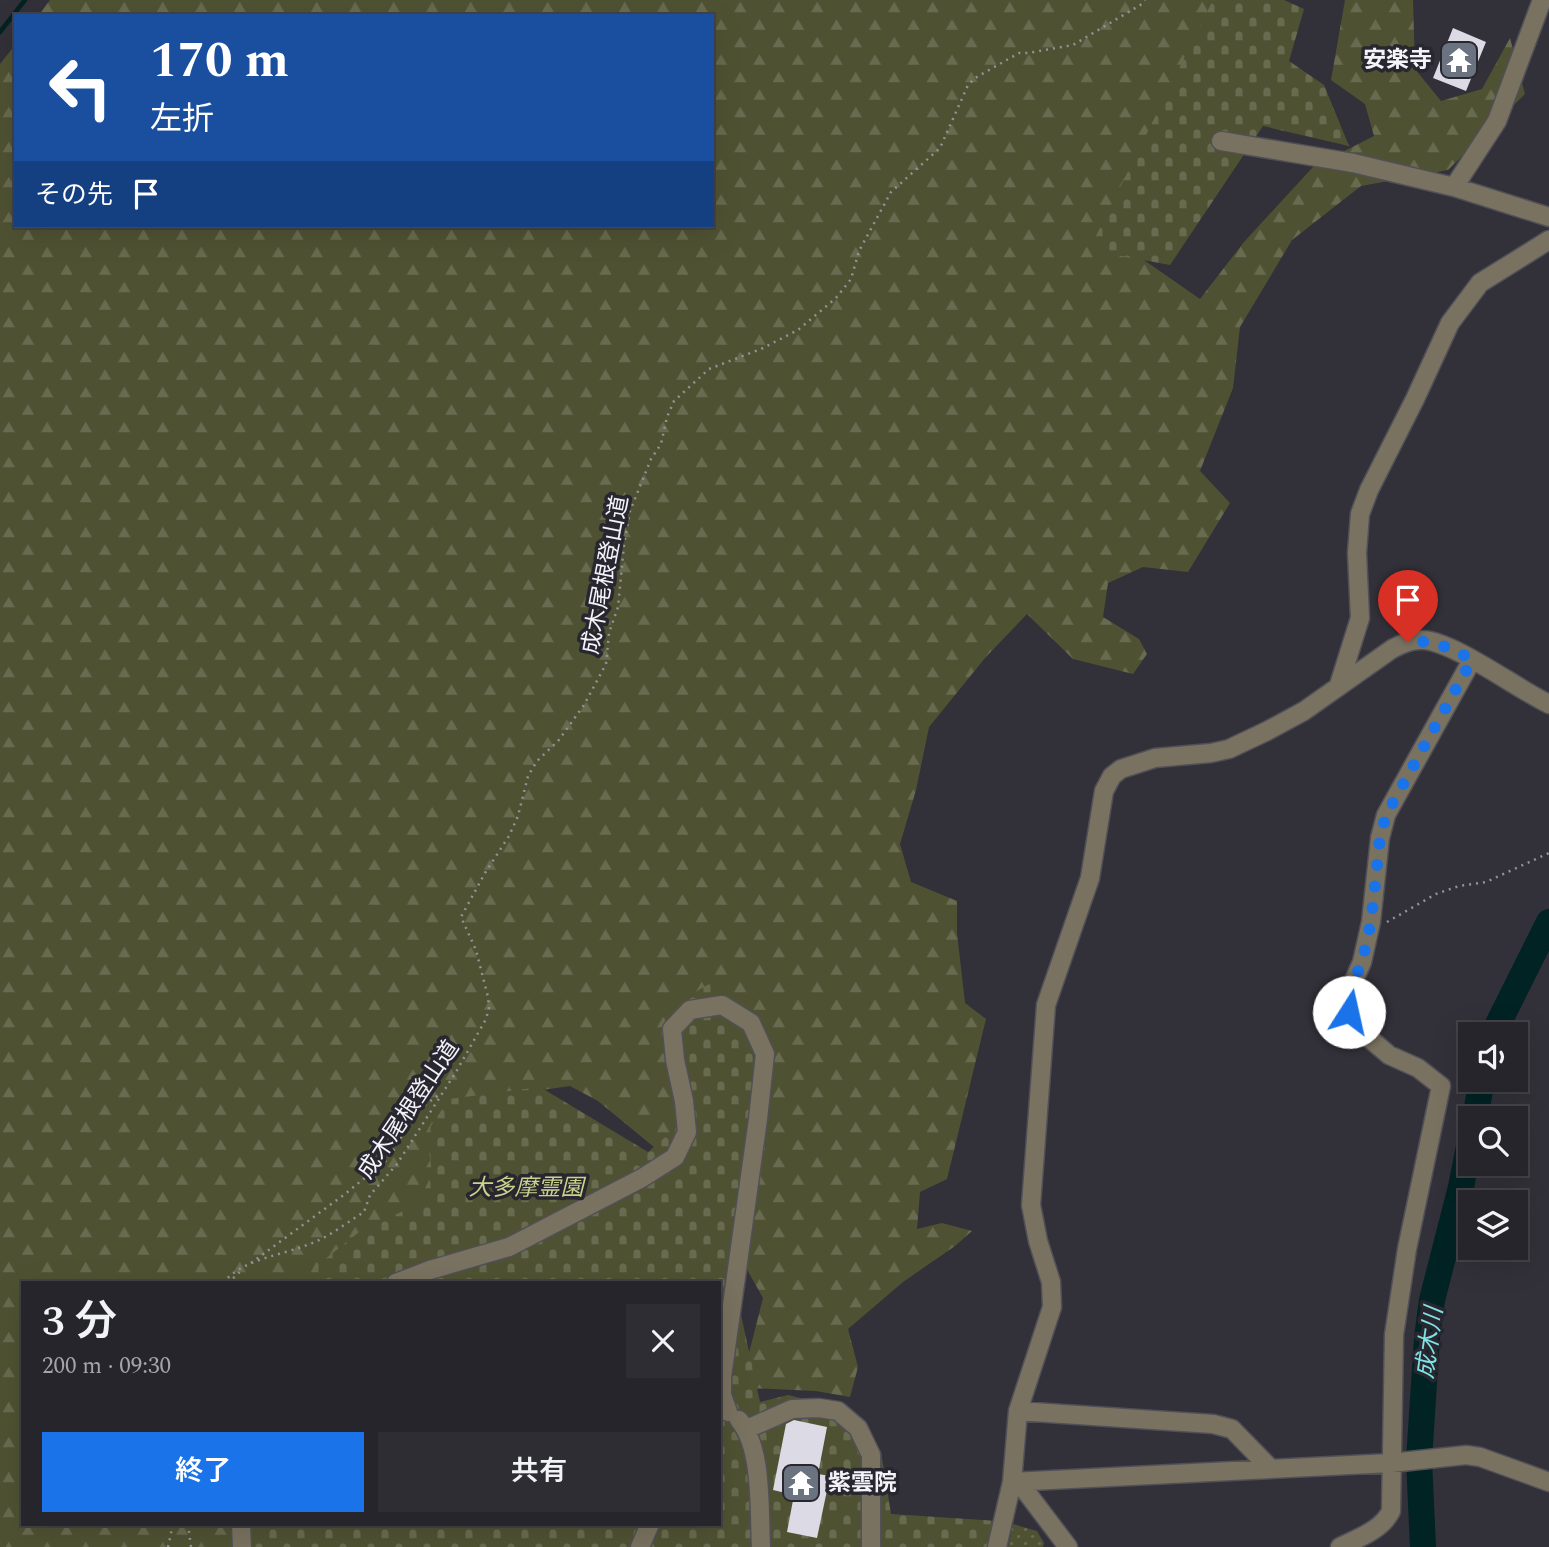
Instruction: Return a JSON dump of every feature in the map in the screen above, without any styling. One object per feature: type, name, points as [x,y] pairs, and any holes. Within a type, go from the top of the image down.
[{"type":"street","points":[[1454,187],[1497,121],[1542,0]]},
{"type":"street","points":[[1221,141],[1353,163],[1454,187],[1549,217]]},
{"type":"street","points":[[1339,685],[1360,618],[1357,553],[1360,514],[1369,490],[1450,323],[1480,283],[1549,240]]},
{"type":"street","points":[[997,1547],[1015,1481],[1018,1411],[1052,1307],[1051,1282],[1038,1241],[1031,1205],[1046,1005],[1090,878],[1104,791],[1112,776],[1121,769],[1155,758],[1229,749],[1304,711],[1392,649],[1408,642],[1425,640],[1460,653],[1549,704]]},
{"type":"street","points":[[1340,1547],[1372,1530],[1387,1519],[1391,1511],[1394,1463],[1394,1335],[1407,1249],[1441,1086],[1418,1068],[1390,1055],[1362,1032],[1349,1012],[1348,994],[1362,962],[1369,932],[1380,838],[1386,815],[1472,660]]},
{"type":"street","points":[[401,1281],[509,1247],[642,1178],[675,1157],[687,1132],[672,1029],[690,1010],[722,1005],[751,1023],[765,1054],[722,1377],[722,1395],[723,1409],[747,1429],[755,1457],[761,1547]]},
{"type":"street","points":[[747,1429],[792,1409],[819,1408],[838,1411],[858,1428],[871,1455],[872,1547]]},
{"type":"street","points":[[1018,1411],[1213,1424],[1232,1429],[1271,1469]]},
{"type":"street","points":[[1015,1481],[1394,1463],[1458,1455],[1480,1457],[1549,1482]]},
{"type":"street","points":[[1015,1481],[1068,1547]]},
{"type":"street","points":[[241,1526],[242,1547]]},
{"type":"street","points":[[640,1547],[649,1526]]},
{"type":"path","name":"成木尾根登山道","points":[[225,1281],[230,1274],[275,1254],[307,1245],[364,1212],[370,1195],[397,1164],[477,1037],[489,1008],[488,997],[476,950],[461,917],[509,836],[518,816],[528,776],[537,761],[558,741],[584,705],[606,664],[609,632],[618,607],[624,545],[631,511],[651,459],[661,444],[674,401],[709,369],[761,349],[798,330],[836,298],[850,279],[859,250],[891,192],[940,148],[968,85],[975,78],[1018,52],[1028,53],[1073,45],[1145,0]]},
{"type":"path","points":[[1369,932],[1436,894],[1459,886],[1486,882],[1549,853]]},
{"type":"path","points":[[230,1281],[389,1158],[416,1111],[445,1091]]},
{"type":"path","points":[[168,1547],[173,1526]]},
{"type":"path","points":[[188,1526],[191,1547]]},
{"type":"green space","points":[[50,0],[1225,0],[1105,233],[1200,299],[1244,242],[1313,167],[1374,136],[1365,104],[1331,80],[1345,0],[1413,0],[1415,69],[1441,101],[1482,89],[1510,38],[1525,94],[1448,170],[1361,186],[1292,240],[1240,327],[1233,388],[1200,471],[1230,503],[1188,572],[1143,567],[1108,583],[1103,617],[1139,639],[1147,654],[1133,674],[1073,659],[1027,614],[985,658],[929,727],[916,790],[900,844],[911,882],[957,901],[957,933],[965,1003],[986,1019],[947,1179],[920,1192],[917,1229],[942,1223],[972,1231],[903,1282],[848,1329],[858,1367],[850,1397],[816,1391],[749,1388],[749,1353],[763,1298],[735,1248],[660,1152],[598,1101],[570,1086],[468,1101],[430,1229],[330,1281],[21,1281],[21,1526],[234,1526],[234,1547],[0,1547],[0,64],[14,46],[14,228],[714,228],[714,14],[40,14]]},
{"type":"green space","points":[[1213,0],[1284,0],[1304,9],[1289,61],[1324,85],[1349,146],[1263,126],[1170,265],[1089,250]]},
{"type":"green space","name":"大多摩霊園","points":[[711,983],[757,1014],[768,1049],[741,1280],[741,1315],[760,1402],[788,1395],[853,1411],[881,1452],[891,1514],[998,1521],[992,1547],[234,1547],[234,1526],[721,1526],[721,1281],[311,1281],[320,1263],[363,1229],[417,1205],[432,1174],[427,1132],[449,1099],[540,1087],[648,1152],[677,1127],[659,1036],[675,1004]]},
{"type":"green space","points":[[1013,1524],[1037,1531],[1044,1543],[1043,1547],[1008,1547]]},
{"type":"building","name":"安楽寺","points":[[1453,28],[1486,42],[1466,91],[1433,78]]},
{"type":"building","name":"紫雲院","points":[[794,1420],[827,1427],[818,1474],[830,1476],[817,1538],[787,1532],[794,1495],[773,1490],[786,1424]]},
{"type":"waterway","points":[[14,14],[25,0]]},
{"type":"waterway","points":[[0,32],[14,14]]},
{"type":"waterway","name":"成木川","points":[[1499,1022],[1549,922]]},
{"type":"waterway","name":"成木川","points":[[1477,1106],[1480,1092]]},
{"type":"waterway","name":"成木川","points":[[1423,1547],[1419,1460],[1427,1338],[1432,1300],[1463,1176]]},
{"type":"place","name":"安楽寺","points":[[1459,60]]},
{"type":"place","name":"紫雲院","points":[[801,1483]]},
{"type":"route","points":[[1349,1012],[1348,994],[1362,962],[1371,922],[1380,838],[1386,815],[1472,660],[1425,640],[1408,642]]}]
